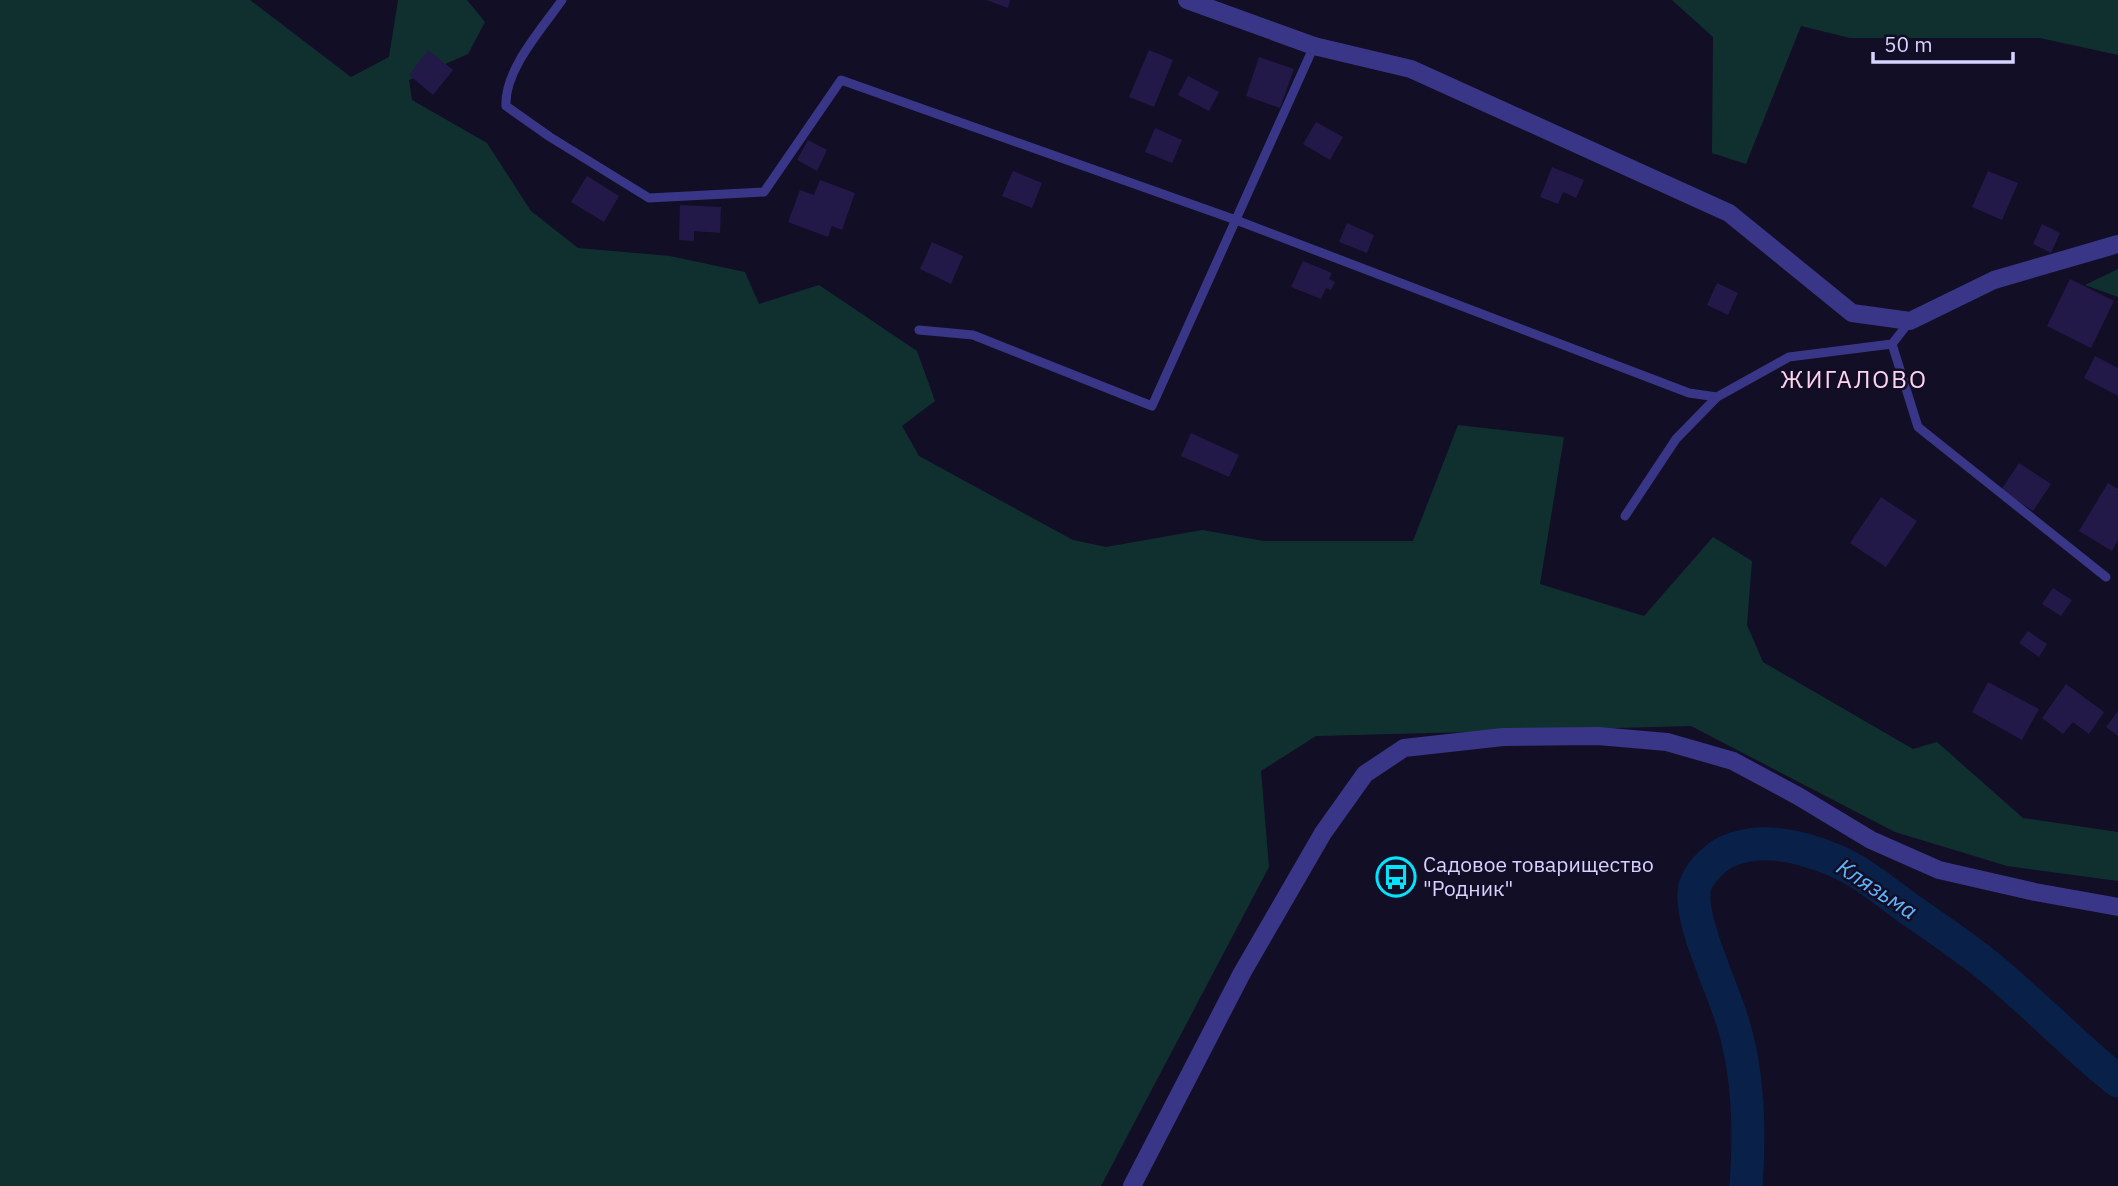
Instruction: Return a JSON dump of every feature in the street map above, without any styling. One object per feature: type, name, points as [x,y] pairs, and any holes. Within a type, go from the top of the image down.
[{"type":"street","points":[[1187,0],[1314,46],[1411,69],[1729,213],[1852,313],[1910,321],[1994,280],[2118,244]]},
{"type":"street","points":[[1132,1186],[1242,973],[1324,833],[1365,774],[1404,748],[1503,737],[1598,736],[1667,742],[1733,761],[1871,840],[1939,870],[2035,892],[2118,907]]},
{"type":"lane","points":[[562,0],[511,76],[506,93],[506,106],[550,137],[649,198],[764,192],[841,80],[1236,220],[1689,393],[1717,397]]},
{"type":"lane","points":[[919,330],[973,335],[1152,406],[1314,46]]},
{"type":"lane","points":[[1625,516],[1676,439],[1717,397],[1789,357],[1892,344],[1910,321]]},
{"type":"lane","points":[[1892,344],[1917,427],[2106,577]]},
{"type":"green space","points":[[0,0],[250,0],[351,77],[389,57],[398,0],[467,0],[485,22],[468,54],[409,80],[412,100],[487,143],[531,211],[578,248],[670,256],[745,272],[759,304],[819,285],[917,351],[935,401],[902,426],[919,456],[1073,540],[1106,547],[1202,530],[1264,541],[1413,541],[1458,425],[1564,437],[1540,584],[1644,616],[1713,537],[1752,561],[1747,625],[1763,662],[1913,749],[1937,742],[2023,818],[2118,832],[2118,881],[2007,866],[1895,832],[1691,726],[1316,736],[1261,771],[1269,867],[1101,1186],[0,1186]]},
{"type":"green space","points":[[1672,0],[2118,0],[2118,55],[2040,38],[1850,38],[1801,26],[1746,164],[1712,153],[1713,37]]},
{"type":"green space","points":[[2118,269],[2118,297],[2085,285]]},
{"type":"building","points":[[986,0],[1010,0],[1008,8]]},
{"type":"building","points":[[428,50],[453,70],[433,95],[409,75]]},
{"type":"building","points":[[1149,50],[1173,60],[1154,107],[1129,97]]},
{"type":"building","points":[[1259,57],[1294,69],[1280,108],[1246,96]]},
{"type":"building","points":[[1188,76],[1219,92],[1209,111],[1178,95]]},
{"type":"building","points":[[1316,122],[1343,137],[1330,160],[1303,144]]},
{"type":"building","points":[[1155,128],[1182,140],[1172,163],[1145,152]]},
{"type":"building","points":[[808,140],[827,150],[817,171],[797,160]]},
{"type":"building","points":[[1552,167],[1584,180],[1576,198],[1563,192],[1558,204],[1540,197]]},
{"type":"building","points":[[1013,171],[1042,183],[1032,208],[1002,196]]},
{"type":"building","points":[[1988,171],[2018,183],[2002,220],[1972,207]]},
{"type":"building","points":[[587,176],[619,196],[604,222],[571,202]]},
{"type":"building","points":[[820,180],[855,193],[842,230],[832,226],[828,237],[788,222],[800,190],[814,195]]},
{"type":"building","points":[[680,205],[721,207],[720,233],[694,231],[694,241],[679,240]]},
{"type":"building","points":[[1347,223],[1374,235],[1367,253],[1339,242]]},
{"type":"building","points":[[2042,224],[2060,233],[2051,253],[2033,244]]},
{"type":"building","points":[[932,242],[963,256],[951,284],[920,269]]},
{"type":"building","points":[[1303,261],[1332,273],[1329,279],[1335,282],[1331,290],[1326,288],[1321,299],[1291,287]]},
{"type":"building","points":[[2070,279],[2114,301],[2091,348],[2047,326]]},
{"type":"building","points":[[1717,283],[1738,293],[1728,315],[1707,305]]},
{"type":"building","points":[[2095,356],[2118,368],[2118,396],[2084,378]]},
{"type":"building","points":[[1191,433],[1239,455],[1229,477],[1181,456]]},
{"type":"building","points":[[2019,463],[2051,484],[2033,511],[2001,490]]},
{"type":"building","points":[[2108,483],[2118,489],[2118,540],[2112,551],[2079,531]]},
{"type":"building","points":[[1881,497],[1917,521],[1886,567],[1850,543]]},
{"type":"building","points":[[2053,588],[2072,600],[2061,616],[2042,604]]},
{"type":"building","points":[[2028,631],[2047,644],[2039,657],[2019,643]]},
{"type":"building","points":[[1988,682],[2039,709],[2022,740],[1972,712]]},
{"type":"building","points":[[2066,684],[2104,712],[2089,734],[2073,722],[2063,734],[2042,718]]},
{"type":"building","points":[[2118,711],[2118,736],[2106,727]]},
{"type":"waterway","name":"Клязьма","points":[[1746,1186],[1748,1125],[1742,1063],[1733,1023],[1697,921],[1694,905],[1695,886],[1701,874],[1716,859],[1739,847],[1767,844],[1794,847],[1834,860],[1864,876],[1978,958],[2118,1081]]},
{"type":"place","name":"Садовое товарищество \"Родник\"","points":[[1396,877]]},
{"type":"district","name":"ЖИГАЛОВО","points":[[1854,380]]}]
